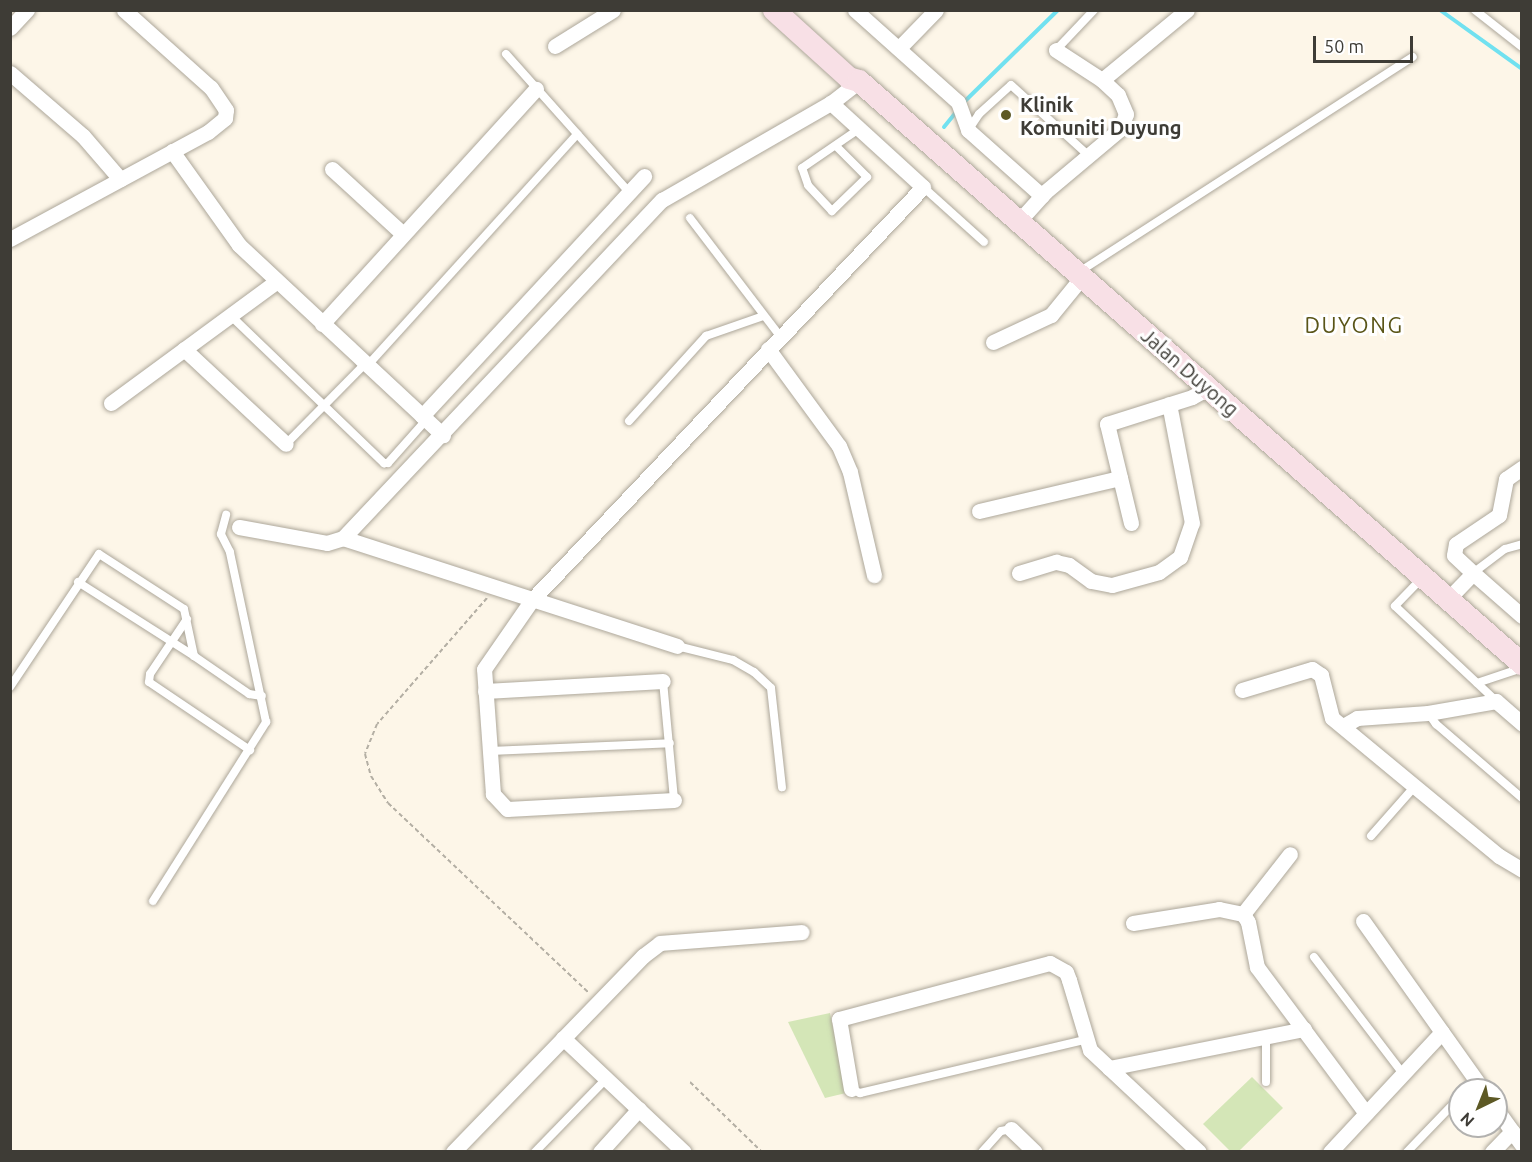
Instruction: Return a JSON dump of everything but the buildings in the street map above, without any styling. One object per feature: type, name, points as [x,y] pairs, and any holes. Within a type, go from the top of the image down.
[{"type":"main road","name":"Jalan Duyong","points":[[774,10],[849,78],[859,81],[1019,221],[1521,666]]},
{"type":"main road","name":"Jalan Duyong","points":[[791,10],[858,70],[859,81]]},
{"type":"street","points":[[10,28],[27,10]]},
{"type":"street","points":[[10,240],[220,124],[226,110],[211,88],[124,10]]},
{"type":"street","points":[[555,46],[613,10]]},
{"type":"street","points":[[855,10],[899,48],[960,108],[968,130],[1042,196]]},
{"type":"street","points":[[899,48],[936,10]]},
{"type":"street","points":[[1102,80],[1187,10]]},
{"type":"street","points":[[1019,221],[1042,196],[1120,129],[1126,114],[1118,95],[1102,80],[1056,50]]},
{"type":"street","points":[[10,73],[83,136],[120,179]]},
{"type":"street","points":[[239,527],[327,543],[343,538],[443,435],[662,200],[831,103],[859,81]]},
{"type":"street","points":[[322,324],[536,88]]},
{"type":"street","points":[[674,800],[512,812],[493,794],[485,691],[488,659],[526,599],[923,187],[831,103]]},
{"type":"street","points":[[172,151],[239,245],[276,282],[443,435]]},
{"type":"street","points":[[333,169],[403,234]]},
{"type":"street","points":[[424,418],[644,176]]},
{"type":"street","points":[[993,342],[1051,315],[1080,275]]},
{"type":"street","points":[[111,403],[276,282]]},
{"type":"street","points":[[768,349],[841,451],[874,575]]},
{"type":"street","points":[[184,350],[286,444]]},
{"type":"street","points":[[1131,523],[1107,424],[1169,404],[1208,388]]},
{"type":"street","points":[[1018,573],[1056,562],[1069,565],[1091,581],[1112,585],[1159,572],[1180,557],[1192,523],[1169,404]]},
{"type":"street","points":[[1521,468],[1503,486],[1503,510],[1456,544],[1454,555],[1521,616]]},
{"type":"street","points":[[979,511],[1120,478]]},
{"type":"street","points":[[343,538],[677,646]]},
{"type":"street","points":[[1448,599],[1473,573]]},
{"type":"street","points":[[1242,690],[1312,669],[1321,675],[1332,718],[1345,725],[1499,856],[1521,870]]},
{"type":"street","points":[[485,691],[663,681]]},
{"type":"street","points":[[1345,725],[1356,718],[1428,713],[1496,701],[1521,724]]},
{"type":"street","points":[[1243,914],[1290,854]]},
{"type":"street","points":[[1133,923],[1219,909],[1243,914],[1248,922],[1257,967],[1366,1113]]},
{"type":"street","points":[[1363,921],[1442,1032],[1470,1078]]},
{"type":"street","points":[[453,1152],[651,948],[671,939],[802,932]]},
{"type":"street","points":[[851,1089],[839,1019],[1042,963],[1050,963],[1066,972],[1084,1040],[1109,1068],[1199,1152]]},
{"type":"street","points":[[1109,1068],[1304,1029]]},
{"type":"street","points":[[1330,1152],[1442,1032]]},
{"type":"street","points":[[563,1038],[684,1152]]},
{"type":"street","points":[[600,1152],[639,1109]]},
{"type":"street","points":[[1508,1126],[1521,1145]]},
{"type":"street","points":[[1011,1129],[1035,1152]]},
{"type":"street","points":[[1492,1152],[1512,1131]]},
{"type":"lane","points":[[1056,50],[1094,10]]},
{"type":"lane","points":[[1475,10],[1521,47]]},
{"type":"lane","points":[[506,54],[629,192]]},
{"type":"lane","points":[[1080,275],[1413,57]]},
{"type":"lane","points":[[968,130],[979,114],[1011,85],[1089,156]]},
{"type":"lane","points":[[836,146],[867,177],[835,210],[829,209],[808,185],[802,168],[859,129]]},
{"type":"lane","points":[[286,444],[366,365],[577,134]]},
{"type":"lane","points":[[923,187],[984,242]]},
{"type":"lane","points":[[690,218],[780,336]]},
{"type":"lane","points":[[230,315],[386,463],[424,418]]},
{"type":"lane","points":[[629,421],[706,336],[763,316]]},
{"type":"lane","points":[[153,901],[266,722],[230,552],[221,534],[226,515]]},
{"type":"lane","points":[[1473,573],[1505,549],[1521,544]]},
{"type":"lane","points":[[10,687],[92,560],[102,555],[186,612],[194,656]]},
{"type":"lane","points":[[1423,577],[1395,606],[1496,701]]},
{"type":"lane","points":[[78,582],[249,694],[262,696]]},
{"type":"lane","points":[[187,619],[150,674],[149,682],[250,750]]},
{"type":"lane","points":[[677,646],[733,660],[754,672],[771,688],[782,787]]},
{"type":"lane","points":[[1477,683],[1521,666]]},
{"type":"lane","points":[[663,681],[674,800]]},
{"type":"lane","points":[[1428,713],[1521,798]]},
{"type":"lane","points":[[489,752],[670,742]]},
{"type":"lane","points":[[1371,836],[1416,785]]},
{"type":"lane","points":[[1314,957],[1403,1074]]},
{"type":"lane","points":[[1266,1037],[1266,1082]]},
{"type":"lane","points":[[851,1089],[860,1093],[1084,1040]]},
{"type":"lane","points":[[535,1152],[606,1079]]},
{"type":"lane","points":[[1407,1152],[1448,1109]]},
{"type":"lane","points":[[982,1152],[1001,1131],[1011,1129]]},
{"type":"path","points":[[498,590],[377,724],[365,753],[371,776],[388,803],[601,999]]},
{"type":"path","points":[[690,1082],[762,1152]]},
{"type":"green space","points":[[830,1013],[846,1093],[825,1098],[788,1022]]},
{"type":"green space","points":[[1252,1077],[1283,1108],[1239,1151],[1230,1151],[1203,1124]]},
{"type":"waterway","points":[[962,104],[1058,10]]},
{"type":"waterway","points":[[1440,10],[1522,69]]},
{"type":"waterway","points":[[944,127],[956,112]]},
{"type":"place","name":"Klinik Komuniti Duyung","points":[[1006,115]]},
{"type":"district","name":"DUYONG","points":[[1354,325]]}]
